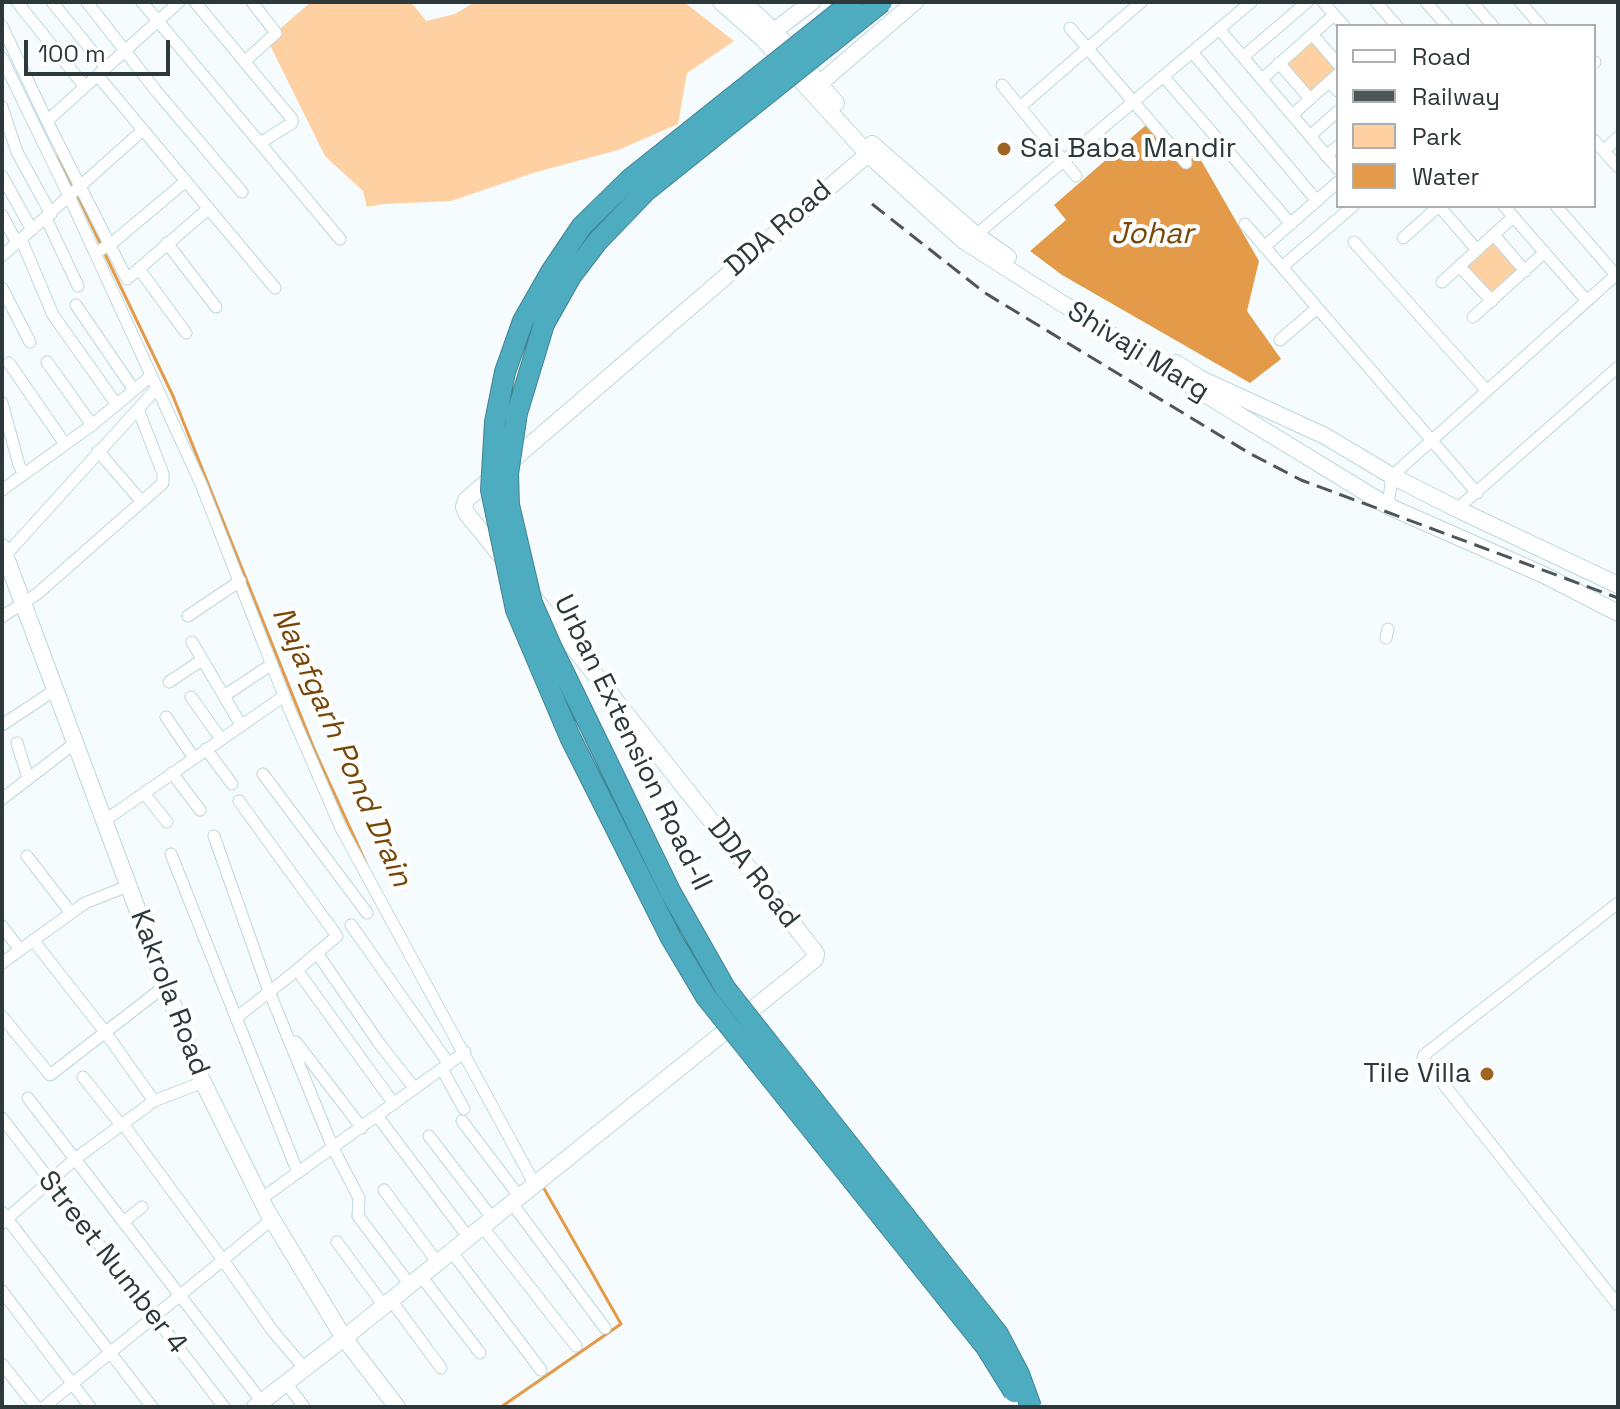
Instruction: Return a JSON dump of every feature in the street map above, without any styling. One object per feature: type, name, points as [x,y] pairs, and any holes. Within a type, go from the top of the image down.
[{"type":"highway","name":"Urban Extension Road-II","points":[[852,2],[630,179],[582,226],[523,321],[505,372],[495,422],[491,490],[516,610],[570,737],[671,938],[706,997],[986,1347],[1012,1385],[1018,1407]]},
{"type":"highway","name":"Urban Extension Road-II","points":[[882,2],[646,191],[597,242],[571,276],[544,324],[517,413],[508,474],[509,505],[532,603],[671,893],[725,988],[998,1334],[1019,1374],[1031,1407]]},
{"type":"street","points":[[17,2],[85,87]]},
{"type":"street","points":[[52,2],[143,130],[275,288]]},
{"type":"street","points":[[87,2],[157,92],[242,192]]},
{"type":"street","points":[[142,2],[340,239]]},
{"type":"street","points":[[47,121],[179,2]]},
{"type":"street","points":[[195,2],[293,121],[260,143]]},
{"type":"street","points":[[244,62],[276,33],[252,2]]},
{"type":"street","name":"Shivaji Marg","points":[[721,2],[763,39],[865,156],[964,241],[1388,506],[1544,575],[1618,613]]},
{"type":"street","name":"Shivaji Marg","points":[[743,2],[774,31],[877,150],[924,187],[976,235],[1060,292],[1201,379],[1325,436],[1392,476],[1618,585]]},
{"type":"street","points":[[774,31],[812,2]]},
{"type":"street","points":[[819,84],[915,2]]},
{"type":"street","points":[[1020,107],[1141,2]]},
{"type":"street","points":[[976,235],[1251,2]]},
{"type":"street","points":[[1243,57],[1307,2]]},
{"type":"street","points":[[1323,2],[1342,24]]},
{"type":"street","points":[[1376,2],[1395,24]]},
{"type":"street","points":[[1426,2],[1445,24]]},
{"type":"street","points":[[1472,2],[1491,24]]},
{"type":"street","points":[[1520,2],[1539,24]]},
{"type":"street","points":[[1262,79],[1334,15]]},
{"type":"street","points":[[2,26],[13,71],[103,248],[151,376],[201,484],[330,805],[380,903],[538,1180]]},
{"type":"street","points":[[1070,28],[1186,163]]},
{"type":"street","points":[[1219,29],[1336,167]]},
{"type":"street","points":[[1312,34],[1336,62]]},
{"type":"street","points":[[1192,52],[1317,201]]},
{"type":"street","points":[[2,58],[47,121],[74,190],[103,248],[127,279],[208,209]]},
{"type":"street","points":[[1279,63],[1310,99]]},
{"type":"street","points":[[1164,77],[1291,224]]},
{"type":"street","points":[[1292,115],[1334,78]]},
{"type":"street","points":[[1002,85],[1076,176]]},
{"type":"street","points":[[2,107],[17,152],[78,286]]},
{"type":"street","points":[[1310,136],[1336,113]]},
{"type":"street","points":[[2,256],[143,130]]},
{"type":"street","points":[[1604,151],[1618,137]]},
{"type":"street","points":[[1596,142],[1618,167]]},
{"type":"street","points":[[1326,156],[1336,148]]},
{"type":"street","name":"DDA Road","points":[[258,1404],[815,959],[816,954],[464,507],[466,500],[865,156]]},
{"type":"street","points":[[2,176],[32,230]]},
{"type":"street","points":[[103,248],[186,181]]},
{"type":"street","points":[[1264,247],[1336,184]]},
{"type":"street","points":[[1282,267],[1351,208]]},
{"type":"street","points":[[1403,238],[1437,208]]},
{"type":"street","points":[[1441,208],[1477,250]]},
{"type":"street","points":[[1506,208],[1587,301]]},
{"type":"street","points":[[1388,506],[1392,476],[1617,274],[1558,208]]},
{"type":"street","points":[[2,215],[19,241],[53,315],[117,405]]},
{"type":"street","points":[[1442,282],[1513,217]]},
{"type":"street","points":[[1245,224],[1477,493]]},
{"type":"street","points":[[1494,235],[1525,271]]},
{"type":"street","points":[[1354,242],[1487,391]]},
{"type":"street","points":[[167,243],[216,307]]},
{"type":"street","points":[[1473,317],[1545,252]]},
{"type":"street","points":[[1459,266],[1492,301]]},
{"type":"street","points":[[139,269],[186,333]]},
{"type":"street","points":[[2,288],[30,342]]},
{"type":"street","points":[[76,305],[134,390]]},
{"type":"street","points":[[1280,340],[1317,308]]},
{"type":"street","points":[[47,362],[92,425]]},
{"type":"street","points":[[9,363],[65,444]]},
{"type":"street","points":[[1457,509],[1618,367]]},
{"type":"street","points":[[2,490],[92,425],[151,376]]},
{"type":"street","points":[[4,552],[157,388]]},
{"type":"street","points":[[2,403],[24,474]]},
{"type":"street","points":[[2,617],[37,594],[164,479],[138,409]]},
{"type":"street","points":[[98,451],[142,502]]},
{"type":"street","name":"Kakrola Road","points":[[4,552],[203,1082],[272,1219],[344,1338],[394,1406]]},
{"type":"street","points":[[188,616],[240,581]]},
{"type":"street","points":[[192,642],[241,725]]},
{"type":"street","points":[[169,682],[202,660]]},
{"type":"street","points":[[224,696],[272,664]]},
{"type":"street","points":[[3,723],[55,690]]},
{"type":"street","points":[[104,821],[284,696]]},
{"type":"street","points":[[191,697],[221,739]]},
{"type":"street","points":[[166,717],[194,758]]},
{"type":"street","points":[[17,743],[28,778]]},
{"type":"street","points":[[2,799],[75,743]]},
{"type":"street","points":[[206,749],[232,784]]},
{"type":"street","points":[[172,773],[200,810]]},
{"type":"street","points":[[263,774],[367,913]]},
{"type":"street","points":[[144,793],[167,822]]},
{"type":"street","points":[[239,801],[337,936]]},
{"type":"street","points":[[214,836],[270,992],[333,1148],[359,1198],[358,1216],[480,1353]]},
{"type":"street","points":[[171,854],[298,1173]]},
{"type":"street","points":[[27,856],[71,913]]},
{"type":"street","points":[[2,963],[85,903],[128,886]]},
{"type":"street","points":[[236,1018],[380,903]]},
{"type":"street","points":[[1618,903],[1423,1058],[1618,1305]]},
{"type":"street","points":[[351,925],[446,1066],[463,1115],[515,1199],[605,1328]]},
{"type":"street","points":[[2,926],[20,950]]},
{"type":"street","points":[[33,940],[154,1101]]},
{"type":"street","points":[[317,953],[415,1089]]},
{"type":"street","points":[[297,970],[394,1104]]},
{"type":"street","points":[[2,1016],[50,1075],[165,986]]},
{"type":"street","points":[[284,1025],[362,1128]]},
{"type":"street","points":[[261,1199],[465,1052]]},
{"type":"street","points":[[83,1077],[122,1124],[272,1330],[305,1369]]},
{"type":"street","points":[[152,1407],[4,1218],[75,1159],[154,1101],[203,1082]]},
{"type":"street","points":[[28,1098],[181,1297],[258,1404]]},
{"type":"street","points":[[378,1117],[468,1237]]},
{"type":"street","name":"Street Number 4","points":[[2,1118],[224,1407]]},
{"type":"street","points":[[429,1136],[576,1346]]},
{"type":"street","points":[[384,1190],[437,1262]]},
{"type":"street","points":[[123,1222],[142,1207]]},
{"type":"street","points":[[44,1407],[272,1219]]},
{"type":"street","points":[[337,1242],[441,1368]]},
{"type":"street","points":[[451,1251],[541,1370]]},
{"type":"street","points":[[2,1291],[90,1407]]},
{"type":"street","points":[[2,1364],[36,1407]]},
{"type":"street","points":[[286,1383],[304,1407]]},
{"type":"green space","points":[[311,2],[411,2],[426,21],[455,14],[475,2],[684,2],[734,41],[687,73],[678,124],[618,150],[536,172],[451,201],[367,207],[363,191],[325,156],[269,43]]},
{"type":"green space","points":[[1314,41],[1336,67],[1336,71],[1310,95],[1284,66]]},
{"type":"green space","points":[[1495,242],[1518,269],[1489,294],[1466,268]]},
{"type":"water","name":"Johar","points":[[1146,125],[1175,158],[1198,155],[1259,261],[1247,311],[1281,359],[1250,383],[1062,275],[1030,251],[1066,220],[1054,205]]},
{"type":"waterway","name":"Najafgarh Pond Drain","points":[[58,155],[74,188]]},
{"type":"waterway","name":"Najafgarh Pond Drain","points":[[77,194],[101,245]]},
{"type":"waterway","name":"Najafgarh Pond Drain","points":[[104,252],[173,396],[314,749],[366,863]]},
{"type":"waterway","name":"Najafgarh Pond Drain","points":[[501,1407],[621,1324],[542,1185]]},
{"type":"railway","points":[[872,204],[985,293],[1249,453],[1301,480],[1618,598]]},
{"type":"place","name":"Sai Baba Mandir","points":[[1004,149]]},
{"type":"place","name":"Tile Villa","points":[[1487,1074]]}]
